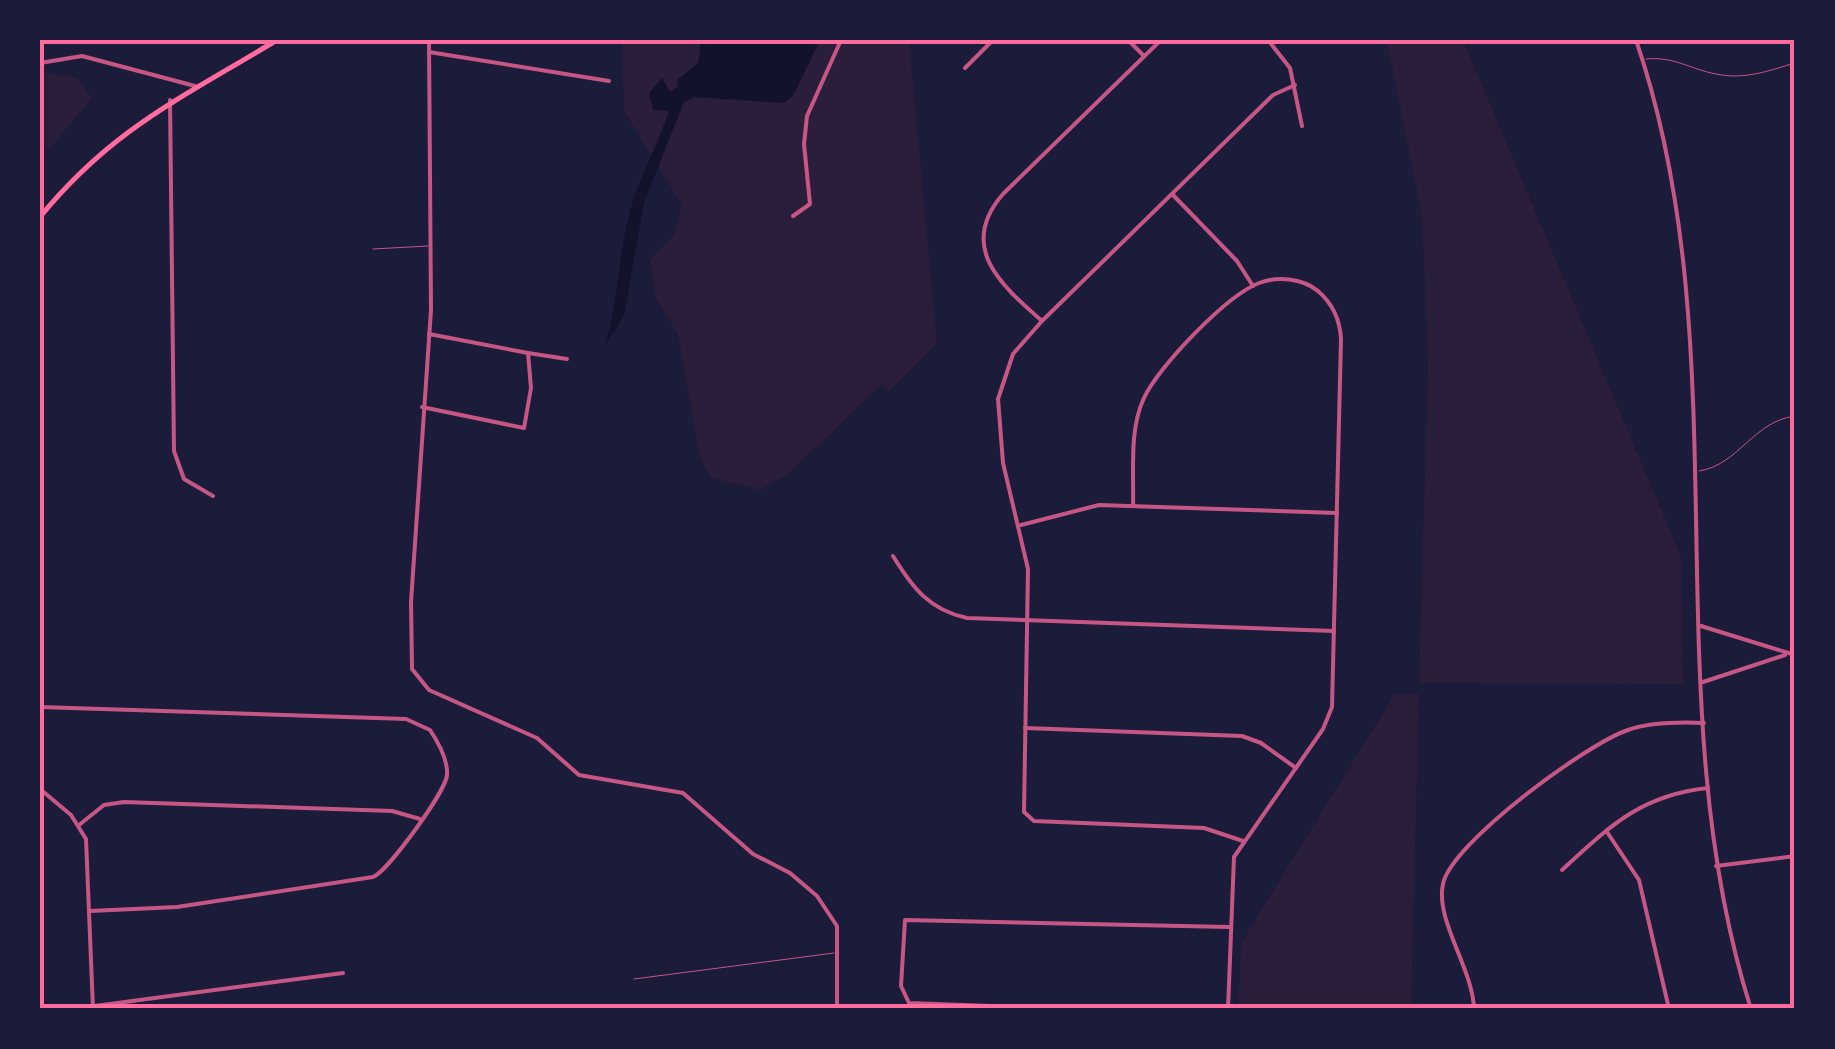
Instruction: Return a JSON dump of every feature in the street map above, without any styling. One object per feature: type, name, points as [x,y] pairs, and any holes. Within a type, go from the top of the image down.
[{"type":"main road","points":[[40,217],[95,155],[170,100],[277,40]]},
{"type":"street","points":[[429,40],[430,334],[422,407],[409,654],[421,682],[448,700],[537,738],[579,775],[687,796],[744,847],[790,872],[817,896],[837,926],[837,1009]]},
{"type":"street","points":[[793,216],[804,212],[810,204],[804,144],[808,116],[841,40]]},
{"type":"street","points":[[965,68],[992,40]]},
{"type":"street","points":[[1128,40],[1144,56]]},
{"type":"street","points":[[1042,321],[988,264],[983,239],[987,217],[1003,194],[1161,40]]},
{"type":"street","points":[[1268,40],[1287,62],[1302,126]]},
{"type":"street","points":[[1636,40],[1672,167],[1686,256],[1708,788],[1716,866],[1730,938],[1751,1009]]},
{"type":"street","points":[[429,52],[609,81]]},
{"type":"street","points":[[40,63],[91,58],[195,86]]},
{"type":"street","points":[[1243,842],[1204,828],[1029,818],[1022,806],[1028,570],[1003,464],[998,399],[1013,354],[1042,321],[1273,95],[1295,85]]},
{"type":"street","points":[[170,100],[174,451],[184,479],[213,496]]},
{"type":"street","points":[[1172,194],[1236,261],[1253,286]]},
{"type":"street","points":[[1133,506],[1136,426],[1150,386],[1216,315],[1253,286],[1272,280],[1307,284],[1326,299],[1337,318],[1341,339],[1331,713],[1234,857],[1228,1009]]},
{"type":"street","points":[[430,334],[567,359]]},
{"type":"street","points":[[422,407],[524,428],[530,401],[528,353]]},
{"type":"street","points":[[1020,525],[1084,507],[1337,513]]},
{"type":"street","points":[[893,556],[917,592],[943,612],[967,618],[1334,631]]},
{"type":"street","points":[[1701,626],[1727,631],[1785,655]]},
{"type":"street","points":[[1703,682],[1795,655]]},
{"type":"street","points":[[40,707],[418,721],[436,739],[447,772],[444,784],[389,867],[373,877],[178,907],[90,911]]},
{"type":"street","points":[[1474,1009],[1470,980],[1442,901],[1443,883],[1453,864],[1538,786],[1590,749],[1634,728],[1704,723]]},
{"type":"street","points":[[1025,728],[1242,736],[1273,750],[1296,768]]},
{"type":"street","points":[[1562,870],[1651,799],[1708,788]]},
{"type":"street","points":[[40,789],[79,825],[88,852],[92,1008]]},
{"type":"street","points":[[79,825],[104,805],[124,802],[374,810],[420,819]]},
{"type":"street","points":[[1607,832],[1640,880],[1669,1009]]},
{"type":"street","points":[[1716,866],[1795,856]]},
{"type":"street","points":[[1073,1009],[909,1003],[902,994],[905,920],[1230,926]]},
{"type":"street","points":[[72,1009],[343,973]]},
{"type":"lane","points":[[1643,59],[1677,60],[1716,74],[1740,76],[1795,63]]},
{"type":"lane","points":[[373,250],[432,245]]},
{"type":"lane","points":[[1696,471],[1722,465],[1763,427],[1795,416]]},
{"type":"lane","points":[[634,979],[838,953]]},
{"type":"shaded area","points":[[622,40],[909,40],[937,343],[888,392],[877,377],[881,385],[788,474],[760,490],[712,478],[700,458],[678,334],[656,299],[650,260],[674,235],[682,205],[624,111]]},
{"type":"shaded area","points":[[701,40],[820,40],[793,96],[784,103],[694,97],[684,102],[644,202],[624,316],[605,345],[629,216],[669,111],[653,110],[649,93],[662,78],[670,92],[678,87],[677,80],[698,63]]},
{"type":"shaded area","points":[[1387,40],[1463,40],[1681,557],[1683,684],[1419,683],[1428,364],[1422,215]]},
{"type":"shaded area","points":[[40,72],[77,78],[92,98],[49,149],[40,139]]},
{"type":"shaded area","points":[[1395,694],[1419,694],[1411,1009],[1238,1009],[1241,943]]}]
